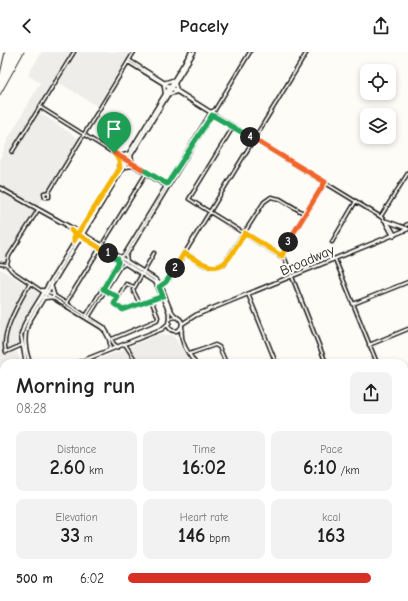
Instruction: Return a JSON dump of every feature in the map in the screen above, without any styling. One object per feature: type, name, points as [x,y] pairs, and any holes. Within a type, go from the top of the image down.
[{"type":"main road","points":[[167,94],[177,91],[174,82],[191,52]]},
{"type":"main road","points":[[29,359],[24,341],[23,327],[43,298],[45,291],[51,285],[84,227],[194,52]]},
{"type":"main road","points":[[167,94],[164,84],[174,82]]},
{"type":"main road","points":[[121,168],[119,157],[129,155]]},
{"type":"main road","points":[[121,168],[132,164],[129,155]]},
{"type":"main road","points":[[0,188],[72,229],[143,272],[154,281],[160,287],[172,311],[178,317],[182,325],[180,336]]},
{"type":"main road","points":[[385,220],[408,229]]},
{"type":"main road","points":[[72,229],[84,227]]},
{"type":"main road","points":[[84,227],[87,239]]},
{"type":"main road","points":[[35,309],[76,241],[72,229]]},
{"type":"main road","name":"Broadway","points":[[190,317],[394,236],[408,229]]},
{"type":"main road","points":[[76,241],[87,239]]},
{"type":"main road","points":[[43,298],[53,296],[51,285]]},
{"type":"main road","points":[[160,287],[169,312],[169,321],[172,330],[180,336],[192,359]]},
{"type":"main road","points":[[88,359],[162,329],[172,317],[190,317]]},
{"type":"main road","points":[[162,329],[179,329],[190,317]]},
{"type":"main road","points":[[24,341],[22,345],[25,359]]},
{"type":"street","points":[[12,152],[74,52]]},
{"type":"street","points":[[48,192],[134,52]]},
{"type":"street","points":[[104,290],[118,263],[119,258],[124,255],[149,217],[250,52]]},
{"type":"street","points":[[160,287],[169,279],[307,52]]},
{"type":"street","points":[[128,61],[233,127],[381,216],[394,236]]},
{"type":"street","points":[[40,107],[146,174],[168,186]]},
{"type":"street","points":[[233,127],[189,198],[190,201],[245,233],[286,260],[324,359]]},
{"type":"street","points":[[381,216],[408,173]]},
{"type":"street","points":[[66,303],[146,174]]},
{"type":"street","points":[[282,256],[305,214],[325,182]]},
{"type":"street","points":[[184,253],[205,266],[218,267],[227,261],[264,202],[269,198],[277,198],[305,214]]},
{"type":"street","points":[[332,242],[356,201]]},
{"type":"street","points":[[7,265],[9,256],[38,210]]},
{"type":"street","points":[[87,318],[119,268],[126,262],[126,256],[133,242]]},
{"type":"street","points":[[139,304],[133,292],[134,287],[154,253]]},
{"type":"street","points":[[335,259],[375,359]]},
{"type":"street","points":[[0,264],[7,265],[30,283],[106,329],[110,340],[108,351]]},
{"type":"street","points":[[353,304],[408,282]]},
{"type":"street","points":[[22,345],[6,352],[3,336],[30,283]]},
{"type":"street","points":[[134,287],[126,284],[114,304],[122,310],[163,296]]},
{"type":"street","points":[[104,290],[118,297]]},
{"type":"street","points":[[248,294],[274,359]]},
{"type":"street","points":[[53,296],[87,318]]},
{"type":"street","points":[[110,340],[157,320],[158,317],[152,300]]},
{"type":"street","points":[[369,345],[408,329]]},
{"type":"street","points":[[110,340],[118,347]]},
{"type":"street","points":[[125,344],[135,359]]},
{"type":"street","points":[[189,354],[215,345],[219,347],[224,359]]},
{"type":"shaded area","points":[[42,52],[131,52],[97,106],[58,82],[39,112],[79,139],[2,266],[0,265],[0,160],[7,141],[40,83],[28,75]]},
{"type":"shaded area","points":[[0,269],[39,293],[20,329],[19,346],[14,347],[20,359],[0,359]]},
{"type":"shaded area","points":[[160,334],[173,335],[188,359],[101,359]]},
{"type":"railway","points":[[0,74],[5,52]]},
{"type":"railway","points":[[0,95],[24,52]]},
{"type":"route","points":[[114,153],[118,157],[120,168],[79,232],[78,235],[74,241],[75,236],[71,230],[78,235],[118,259],[118,263],[103,289],[118,297],[114,304],[123,310],[163,296],[159,287],[169,279],[184,253],[205,266],[218,267],[227,261],[245,233],[282,256],[288,243],[325,182],[215,115],[212,115],[193,146],[191,145],[167,184],[114,153]]}]
